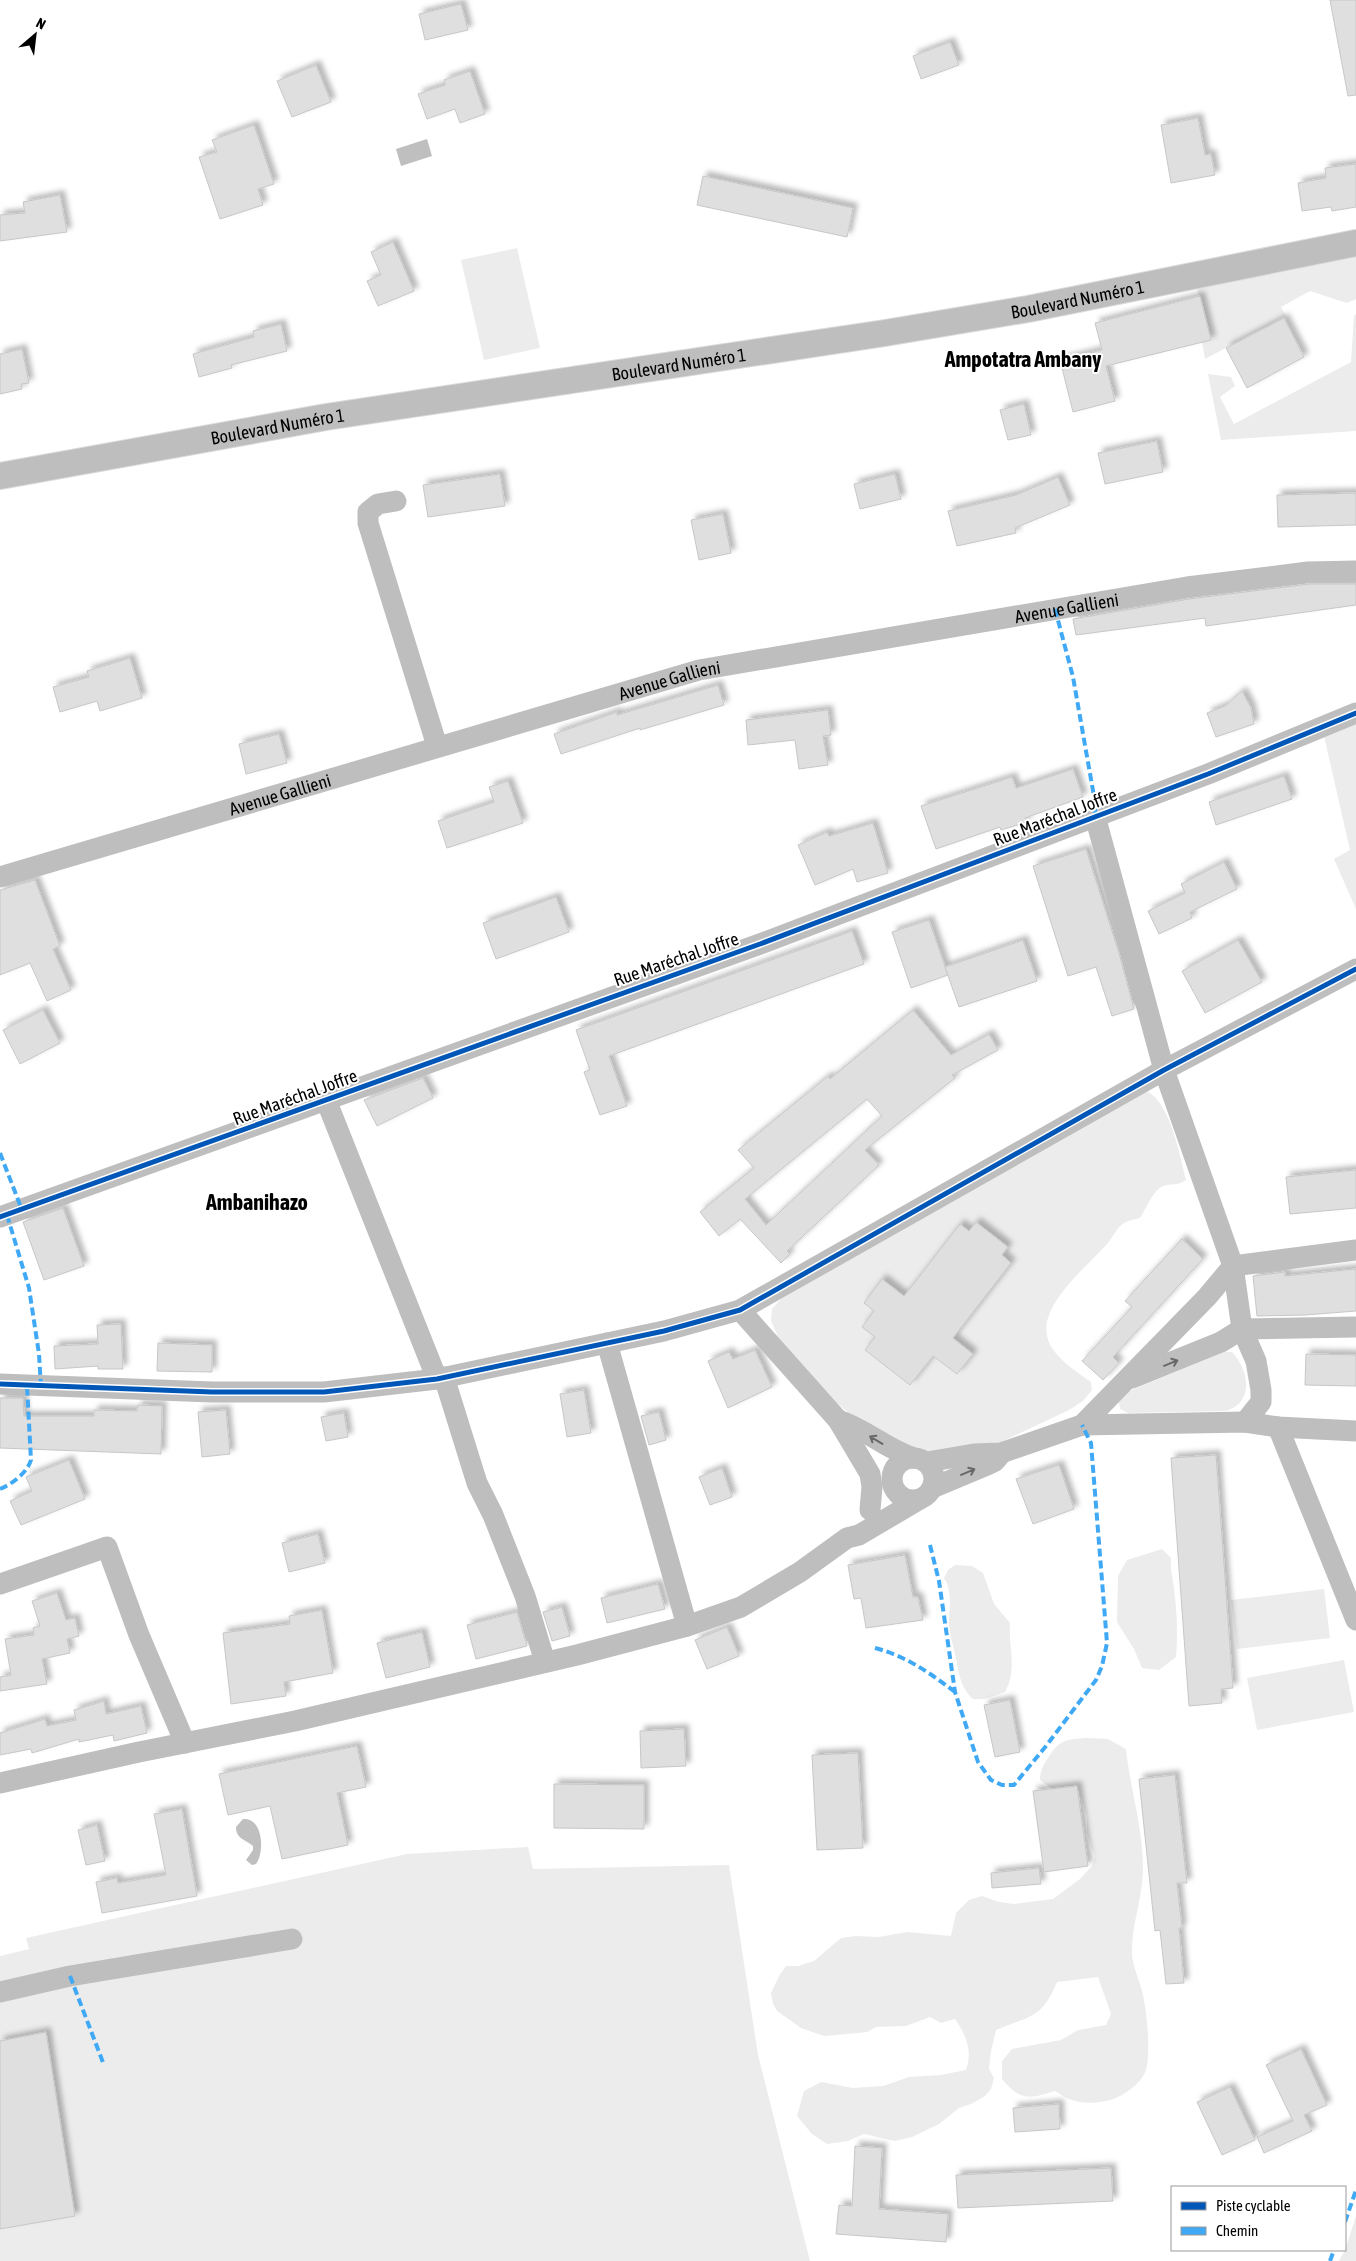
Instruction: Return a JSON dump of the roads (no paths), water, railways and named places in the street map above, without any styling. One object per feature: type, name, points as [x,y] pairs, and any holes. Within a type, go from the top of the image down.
[{"type":"main road","name":"Boulevard Numéro 1","points":[[0,476],[326,417],[885,333],[1028,309],[1356,244]]},
{"type":"street","points":[[396,501],[378,504],[368,512],[368,523],[437,746]]},
{"type":"street","name":"Avenue Gallieni","points":[[0,877],[437,746],[699,670],[1187,587],[1308,572],[1356,571]]},
{"type":"street","name":"Rue Maréchal Joffre","points":[[0,1217],[760,944],[1208,774],[1356,713]]},
{"type":"street","points":[[1095,816],[1164,1070],[1233,1266],[1242,1329],[1256,1361],[1261,1390],[1261,1402],[1245,1422]]},
{"type":"street","points":[[0,1384],[212,1392],[324,1392],[441,1378],[664,1331],[740,1310],[1164,1070],[1356,969]]},
{"type":"street","points":[[326,1100],[441,1378],[477,1483],[493,1515],[525,1596],[545,1662]]},
{"type":"street","points":[[1082,1425],[1201,1303],[1233,1266],[1356,1250]]},
{"type":"street","points":[[740,1310],[838,1420],[870,1474],[872,1487],[870,1510]]},
{"type":"street","points":[[1125,1380],[1221,1342],[1242,1329],[1356,1327]]},
{"type":"street","points":[[607,1343],[687,1626]]},
{"type":"street","points":[[838,1420],[850,1424],[896,1452],[921,1460],[934,1475],[926,1494]]},
{"type":"street","points":[[847,1538],[853,1527],[870,1510],[892,1480],[897,1465],[908,1458],[921,1460],[1001,1453],[1082,1425],[1245,1422],[1278,1428],[1356,1431]]},
{"type":"street","points":[[1278,1428],[1356,1620]]},
{"type":"street","points":[[0,1783],[295,1721],[577,1655],[687,1626],[741,1607],[800,1572],[847,1538],[859,1535],[926,1494],[995,1461],[1001,1453]]},
{"type":"street","points":[[862,1458],[892,1480],[894,1488],[902,1497],[926,1494]]},
{"type":"street","points":[[0,1584],[107,1547],[139,1635],[185,1743]]},
{"type":"street","points":[[0,1992],[70,1976],[292,1939]]},
{"type":"district","name":"Ampotatra Ambany","points":[[1023,359]]},
{"type":"district","name":"Ambanihazo","points":[[257,1202]]}]
